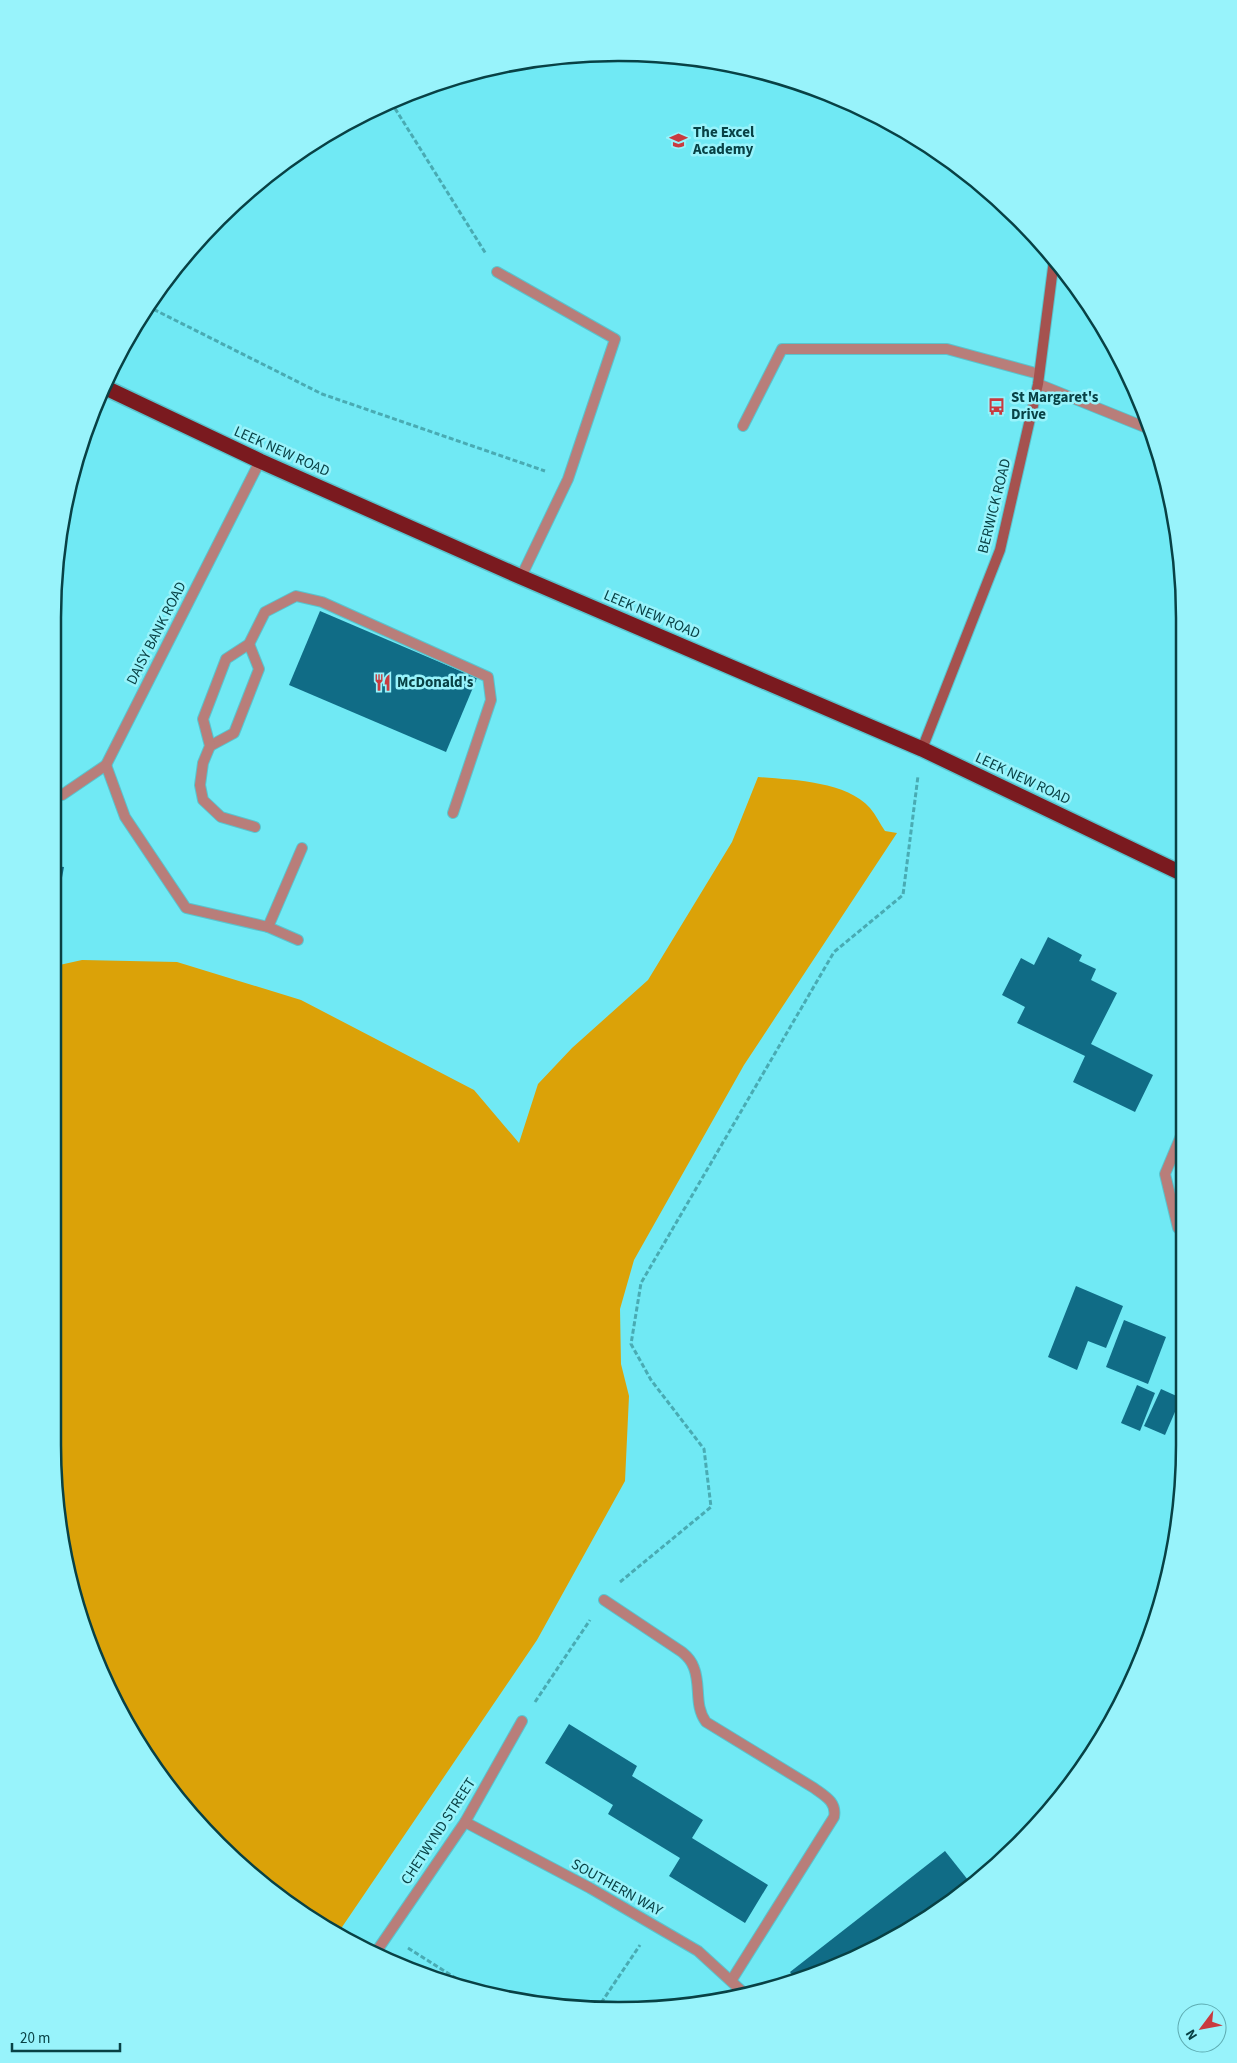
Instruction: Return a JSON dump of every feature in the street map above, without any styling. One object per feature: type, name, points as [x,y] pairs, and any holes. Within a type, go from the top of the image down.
[{"type":"highway","name":"LEEK NEW ROAD","points":[[111,390],[260,460],[521,577],[922,749],[1176,871]]},
{"type":"street","name":"BERWICK ROAD","points":[[922,749],[1000,550],[1039,379],[1053,269]]},
{"type":"street","points":[[497,272],[615,339],[568,479],[521,577]]},
{"type":"street","points":[[743,426],[782,349],[947,349],[1039,379],[1141,425]]},
{"type":"street","name":"DAISY BANK ROAD","points":[[61,793],[106,765],[260,460]]},
{"type":"street","points":[[255,827],[221,817],[203,800],[200,785],[203,763],[210,746],[203,719],[226,659],[249,644],[265,612],[296,596],[322,602],[488,677],[491,700],[453,813]]},
{"type":"street","points":[[210,746],[234,734],[259,669],[249,644]]},
{"type":"street","points":[[106,765],[125,817],[186,908],[268,927],[298,940]]},
{"type":"street","points":[[268,927],[302,848]]},
{"type":"street","points":[[1176,1148],[1165,1174],[1176,1220]]},
{"type":"street","points":[[604,1600],[682,1652],[690,1660],[694,1667],[699,1708],[706,1722],[814,1788],[828,1798],[835,1809],[834,1817],[731,1981]]},
{"type":"street","name":"CHETWYND STREET","points":[[379,1947],[465,1822],[522,1721]]},
{"type":"street","name":"SOUTHERN WAY","points":[[465,1822],[590,1888],[698,1951],[739,1988]]},
{"type":"path","points":[[395,109],[497,272]]},
{"type":"path","points":[[155,310],[322,394],[568,479]]},
{"type":"path","points":[[522,1721],[612,1588],[711,1507],[704,1449],[651,1380],[631,1344],[641,1283],[834,952],[904,895],[922,749]]},
{"type":"path","points":[[602,2002],[654,1925]]},
{"type":"path","points":[[411,1950],[453,1976]]},
{"type":"shaded area","points":[[758,777],[802,781],[833,787],[847,792],[860,799],[870,808],[885,831],[897,833],[744,1065],[634,1260],[620,1309],[621,1364],[629,1396],[625,1481],[537,1640],[342,1928],[279,1887],[251,1863],[224,1839],[176,1784],[136,1723],[119,1691],[91,1624],[80,1589],[66,1517],[62,1481],[61,965],[82,960],[177,962],[301,1000],[474,1090],[519,1143],[538,1084],[572,1048],[648,980],[732,842]]},
{"type":"building","name":"McDonald's","points":[[320,611],[477,678],[446,752],[289,685]]},
{"type":"building","points":[[61,867],[64,867],[61,883]]},
{"type":"building","points":[[1048,937],[1082,955],[1079,961],[1096,969],[1091,980],[1117,993],[1091,1044],[1153,1075],[1135,1112],[1073,1082],[1085,1056],[1017,1023],[1025,1007],[1002,995],[1021,958],[1034,965]]},
{"type":"building","points":[[1076,1286],[1123,1306],[1106,1348],[1088,1341],[1077,1370],[1048,1357]]},
{"type":"building","points":[[1124,1320],[1166,1337],[1148,1384],[1106,1367]]},
{"type":"building","points":[[1137,1385],[1155,1393],[1140,1431],[1121,1423]]},
{"type":"building","points":[[1161,1389],[1176,1396],[1176,1410],[1165,1435],[1144,1426]]},
{"type":"building","points":[[569,1724],[637,1766],[632,1776],[703,1820],[692,1838],[768,1885],[745,1923],[669,1876],[680,1858],[608,1814],[613,1805],[545,1763]]},
{"type":"building","points":[[945,1851],[967,1879],[928,1908],[865,1944],[798,1972],[792,1974],[790,1972]]},
{"type":"place","name":"The Excel Academy","points":[[679,141]]},
{"type":"place","name":"St Margaret's Drive","points":[[997,406]]},
{"type":"place","name":"McDonald's","points":[[383,682]]}]
